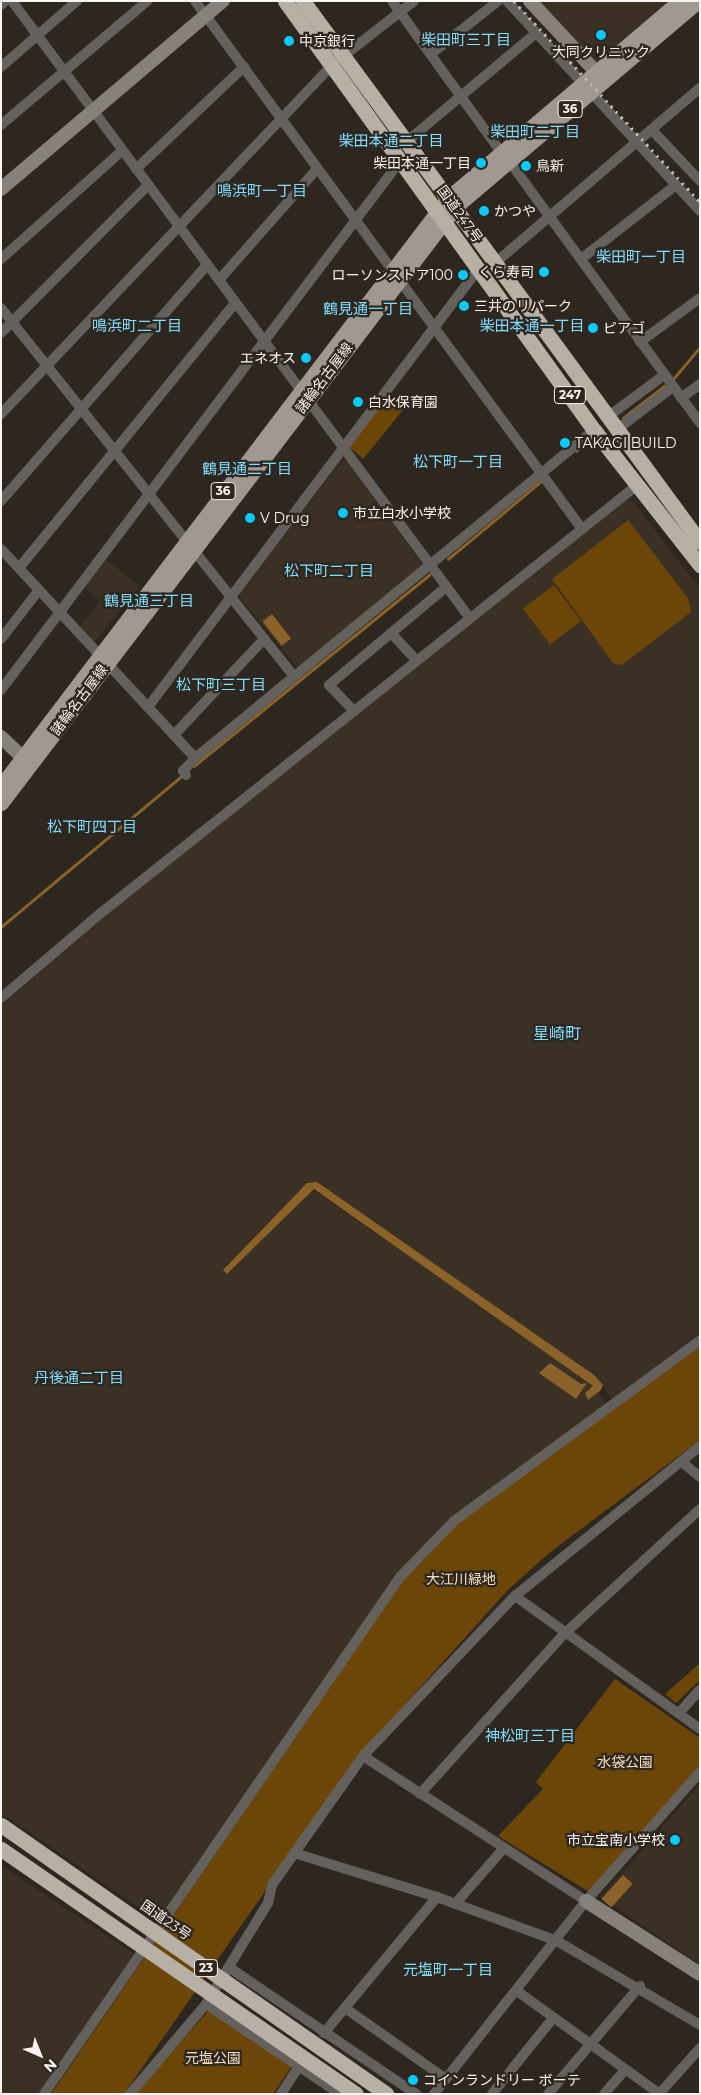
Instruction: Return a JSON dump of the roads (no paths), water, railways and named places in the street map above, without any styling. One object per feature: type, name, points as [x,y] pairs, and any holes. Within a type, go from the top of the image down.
[{"type":"highway","name":"国道247号","points":[[285,1],[405,142],[479,268],[594,430],[676,539],[700,565]]},
{"type":"highway","name":"国道247号","points":[[303,1],[337,60],[401,160],[495,263],[615,431],[695,526],[700,542]]},
{"type":"highway","name":"国道23号","points":[[1,1825],[386,2094]]},
{"type":"highway","name":"23","points":[[8,1853],[356,2094]]},
{"type":"main road","name":"諸輪名古屋線","points":[[586,89],[596,72],[680,1]]},
{"type":"main road","name":"諸輪名古屋線","points":[[1,803],[27,760],[446,209],[505,156],[586,89],[698,1]]},
{"type":"main road","name":"諸輪名古屋線","points":[[1,786],[27,760]]},
{"type":"street","points":[[1,4],[5,1]]},
{"type":"street","points":[[12,1],[263,342],[344,447],[430,568],[469,617]]},
{"type":"street","points":[[1,67],[77,1]]},
{"type":"street","points":[[1,125],[147,1]]},
{"type":"street","points":[[195,1],[582,528]]},
{"type":"street","points":[[1,189],[223,1]]},
{"type":"street","points":[[392,1],[700,423]]},
{"type":"street","points":[[1,414],[45,365],[337,60],[414,1]]},
{"type":"street","points":[[431,54],[498,1]]},
{"type":"street","points":[[507,1],[700,211]]},
{"type":"street","points":[[530,1],[596,72]]},
{"type":"street","points":[[405,142],[536,32]]},
{"type":"street","points":[[136,169],[244,67]]},
{"type":"street","points":[[495,263],[700,88]]},
{"type":"street","points":[[652,130],[700,181]]},
{"type":"street","points":[[1,259],[122,151]]},
{"type":"street","points":[[1,690],[401,160]]},
{"type":"street","points":[[219,280],[318,169]]},
{"type":"street","points":[[1,333],[148,185]]},
{"type":"street","points":[[581,259],[676,185]]},
{"type":"street","points":[[1,501],[79,409],[207,265]]},
{"type":"street","points":[[148,708],[479,268]]},
{"type":"street","points":[[640,342],[700,298]]},
{"type":"street","points":[[19,568],[235,303]]},
{"type":"street","points":[[1,308],[113,452],[294,677]]},
{"type":"street","points":[[606,418],[664,376]]},
{"type":"street","points":[[681,398],[700,384]]},
{"type":"street","points":[[615,431],[673,388]]},
{"type":"street","points":[[185,774],[195,758],[430,568],[542,471],[594,430]]},
{"type":"street","points":[[1,998],[469,617],[636,486]]},
{"type":"street","points":[[676,539],[695,526]]},
{"type":"street","points":[[1,549],[195,758]]},
{"type":"street","points":[[354,711],[329,685],[445,588]]},
{"type":"street","points":[[1,639],[39,590]]},
{"type":"street","points":[[391,633],[416,660]]},
{"type":"street","points":[[174,735],[264,640]]},
{"type":"street","points":[[1,737],[27,760]]},
{"type":"street","points":[[44,2094],[400,1577],[454,1521],[700,1340]]},
{"type":"street","points":[[130,2094],[206,2004],[230,1968],[268,1903],[272,1885],[363,1756],[515,1596],[700,1446]]},
{"type":"street","points":[[682,1462],[700,1477]]},
{"type":"street","points":[[420,1794],[563,1634],[700,1509]]},
{"type":"street","points":[[515,1596],[563,1634],[680,1713],[700,1729]]},
{"type":"street","points":[[680,1713],[700,1690]]},
{"type":"street","points":[[363,1756],[700,1974]]},
{"type":"street","points":[[434,2094],[557,1942],[586,1901],[700,1772]]},
{"type":"street","points":[[455,1904],[504,1848]]},
{"type":"street","points":[[294,1853],[437,1897],[557,1942],[640,1986],[700,2025]]},
{"type":"street","points":[[324,2033],[437,1897]]},
{"type":"street","points":[[230,1968],[416,2094]]},
{"type":"street","points":[[548,2094],[640,1986]]},
{"type":"street","points":[[517,1991],[660,2094],[700,2048]]},
{"type":"street","points":[[206,2004],[340,2094]]},
{"type":"street","points":[[345,2008],[446,2079]]},
{"type":"street","points":[[492,2094],[553,2018]]},
{"type":"street","points":[[281,2094],[299,2066]]},
{"type":"street","points":[[604,2094],[625,2070]]},
{"type":"waterway","points":[[674,378],[700,347]]},
{"type":"waterway","points":[[623,418],[664,386]]},
{"type":"waterway","points":[[576,451],[591,439]]},
{"type":"waterway","points":[[448,559],[540,482]]},
{"type":"waterway","points":[[194,766],[429,575]]},
{"type":"waterway","points":[[1,927],[183,775]]},
{"type":"railway","points":[[514,1],[700,202]]},
{"type":"place","name":"大同クリニック","points":[[601,35]]},
{"type":"place","name":"中京銀行","points":[[289,41]]},
{"type":"place","name":"柴田本通一丁目","points":[[481,163]]},
{"type":"place","name":"鳥新","points":[[526,166]]},
{"type":"place","name":"かつや","points":[[484,211]]},
{"type":"place","name":"くら寿司","points":[[544,272]]},
{"type":"place","name":"ローソンストア100","points":[[463,275]]},
{"type":"place","name":"三井のリパーク","points":[[464,306]]},
{"type":"place","name":"ピアゴ","points":[[593,328]]},
{"type":"place","name":"エネオス","points":[[306,358]]},
{"type":"place","name":"白水保育園","points":[[358,402]]},
{"type":"place","name":"TAKAGI BUILD","points":[[565,443]]},
{"type":"place","name":"市立白水小学校","points":[[343,513]]},
{"type":"place","name":"V Drug","points":[[250,518]]},
{"type":"place","name":"市立宝南小学校","points":[[675,1840]]},
{"type":"place","name":"コインランドリー ボーテ","points":[[413,2080]]},
{"type":"district","name":"柴田町三丁目","points":[[466,40]]},
{"type":"district","name":"柴田町二丁目","points":[[535,132]]},
{"type":"district","name":"柴田本通二丁目","points":[[391,141]]},
{"type":"district","name":"鳴浜町一丁目","points":[[262,191]]},
{"type":"district","name":"柴田町一丁目","points":[[641,257]]},
{"type":"district","name":"鶴見通一丁目","points":[[368,309]]},
{"type":"district","name":"鳴浜町二丁目","points":[[137,326]]},
{"type":"district","name":"柴田本通一丁目","points":[[532,326]]},
{"type":"district","name":"松下町一丁目","points":[[458,462]]},
{"type":"district","name":"鶴見通二丁目","points":[[247,469]]},
{"type":"district","name":"松下町二丁目","points":[[329,571]]},
{"type":"district","name":"鶴見通三丁目","points":[[149,601]]},
{"type":"district","name":"松下町三丁目","points":[[221,685]]},
{"type":"district","name":"松下町四丁目","points":[[92,827]]},
{"type":"district","name":"星崎町","points":[[557,1034]]},
{"type":"district","name":"丹後通二丁目","points":[[79,1378]]},
{"type":"district","name":"神松町三丁目","points":[[530,1736]]},
{"type":"district","name":"元塩町一丁目","points":[[448,1970]]},
{"type":"park label","name":"大江川緑地","points":[[461,1579]]},
{"type":"park label","name":"水袋公園","points":[[625,1762]]},
{"type":"park label","name":"元塩公園","points":[[213,2058]]}]
